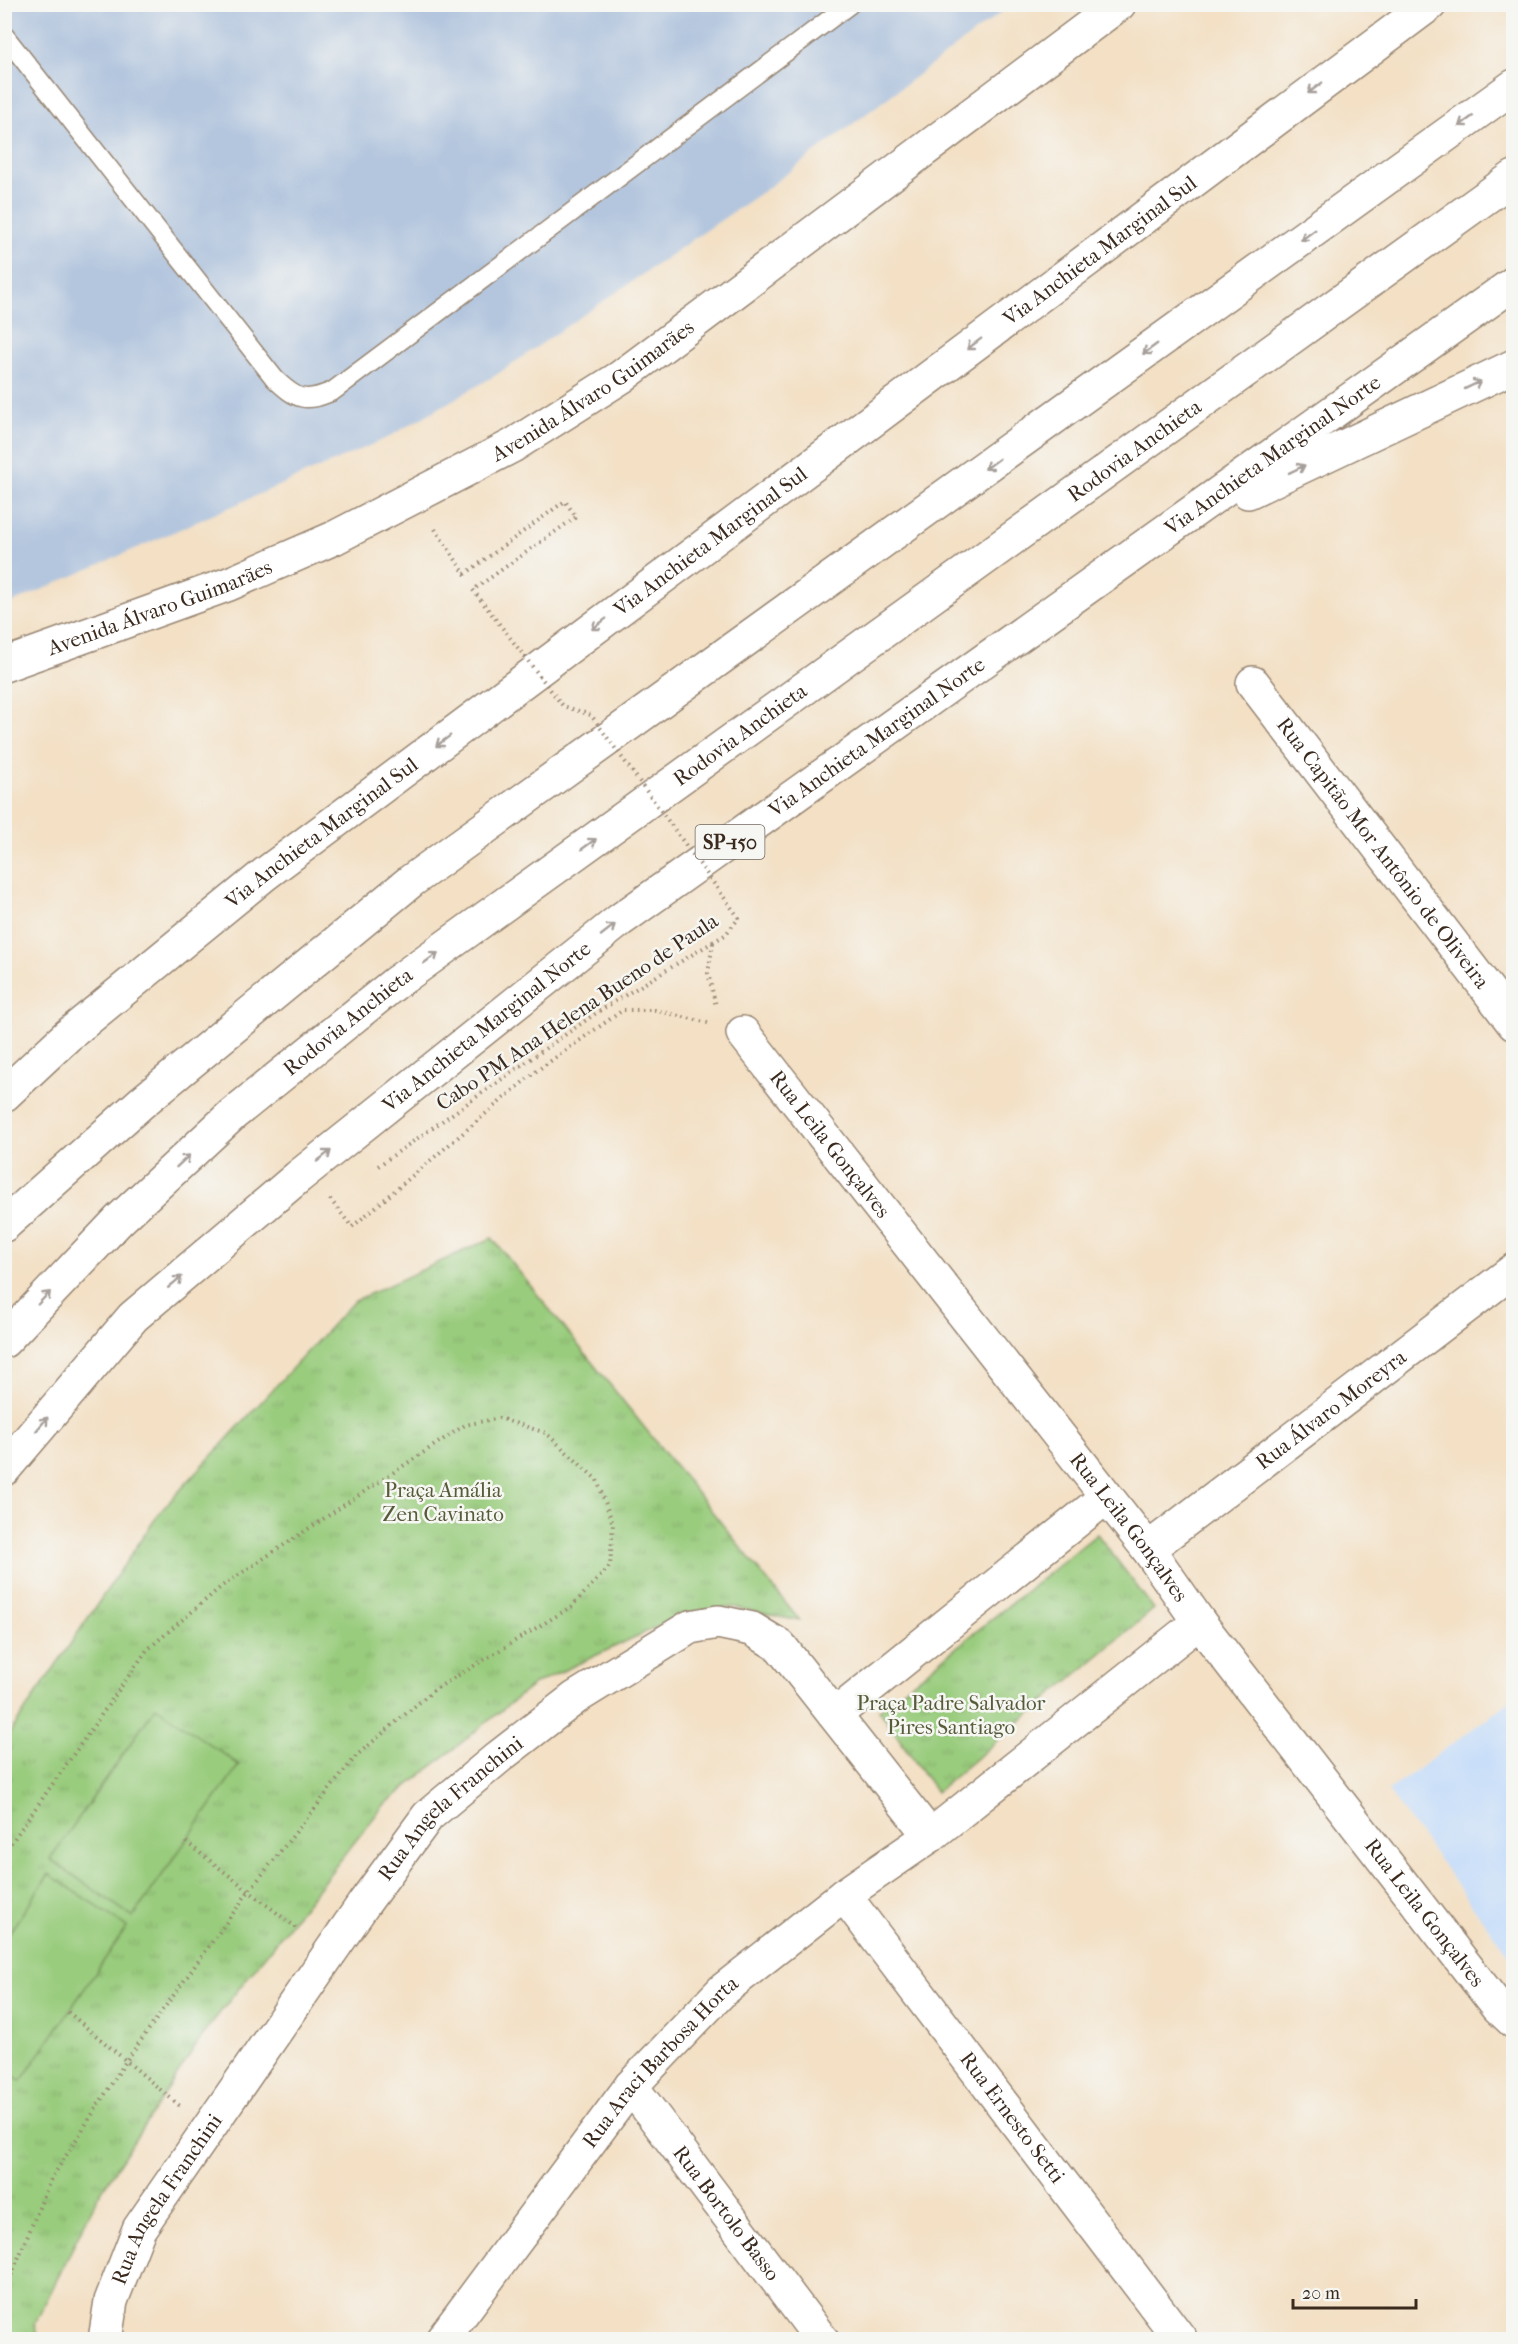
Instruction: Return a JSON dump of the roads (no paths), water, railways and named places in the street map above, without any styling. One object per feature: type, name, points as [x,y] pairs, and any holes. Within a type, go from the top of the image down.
[{"type":"main road","name":"Avenida Álvaro Guimarães","points":[[4,665],[229,584],[334,538],[512,446],[621,378],[1119,4]]},
{"type":"main road","points":[[1343,67],[1401,4]]},
{"type":"main road","name":"Via Anchieta Marginal Sul","points":[[4,1095],[67,1036],[265,874],[1430,4]]},
{"type":"main road","points":[[4,1225],[141,1103],[411,881],[1514,86]]},
{"type":"main road","name":"Rodovia Anchieta","points":[[4,1341],[119,1220],[233,1114],[394,984],[1514,177]]},
{"type":"main road","name":"Via Anchieta Marginal Norte","points":[[4,1468],[133,1317],[307,1169],[621,920],[1514,283]]},
{"type":"main road","points":[[1168,530],[1514,366]]},
{"type":"main road","name":"Rua Capitão Mor Antônio de Oliveira","points":[[1253,684],[1514,1024]]},
{"type":"main road","name":"Rua Leila Gonçalves","points":[[732,1030],[1148,1549],[1199,1622],[1497,2006],[1514,2022]]},
{"type":"main road","name":"Rua Álvaro Moreyra","points":[[1148,1549],[1514,1270]]},
{"type":"main road","points":[[836,1714],[1106,1498]]},
{"type":"main road","name":"Rua Angela Franchini","points":[[105,2340],[111,2301],[139,2229],[428,1816],[575,1698],[690,1627],[718,1622],[752,1629],[780,1646],[836,1714],[930,1836]]},
{"type":"main road","points":[[930,1836],[1199,1622]]},
{"type":"main road","name":"Rua Araci Barbosa Horta","points":[[442,2340],[631,2086],[723,1990],[844,1895],[930,1836]]},
{"type":"main road","name":"Rua Ernesto Setti","points":[[844,1895],[1181,2340]]},
{"type":"main road","name":"Rua Bortolo Basso","points":[[631,2086],[822,2340]]},
{"type":"lane","points":[[4,35],[275,380],[289,393],[302,399],[315,399],[342,384],[850,4]]},
{"type":"park label","name":"Praça Amália Zen Cavinato","points":[[443,1502]]},
{"type":"park label","name":"Praça Padre Salvador Pires Santiago","points":[[951,1715]]}]
